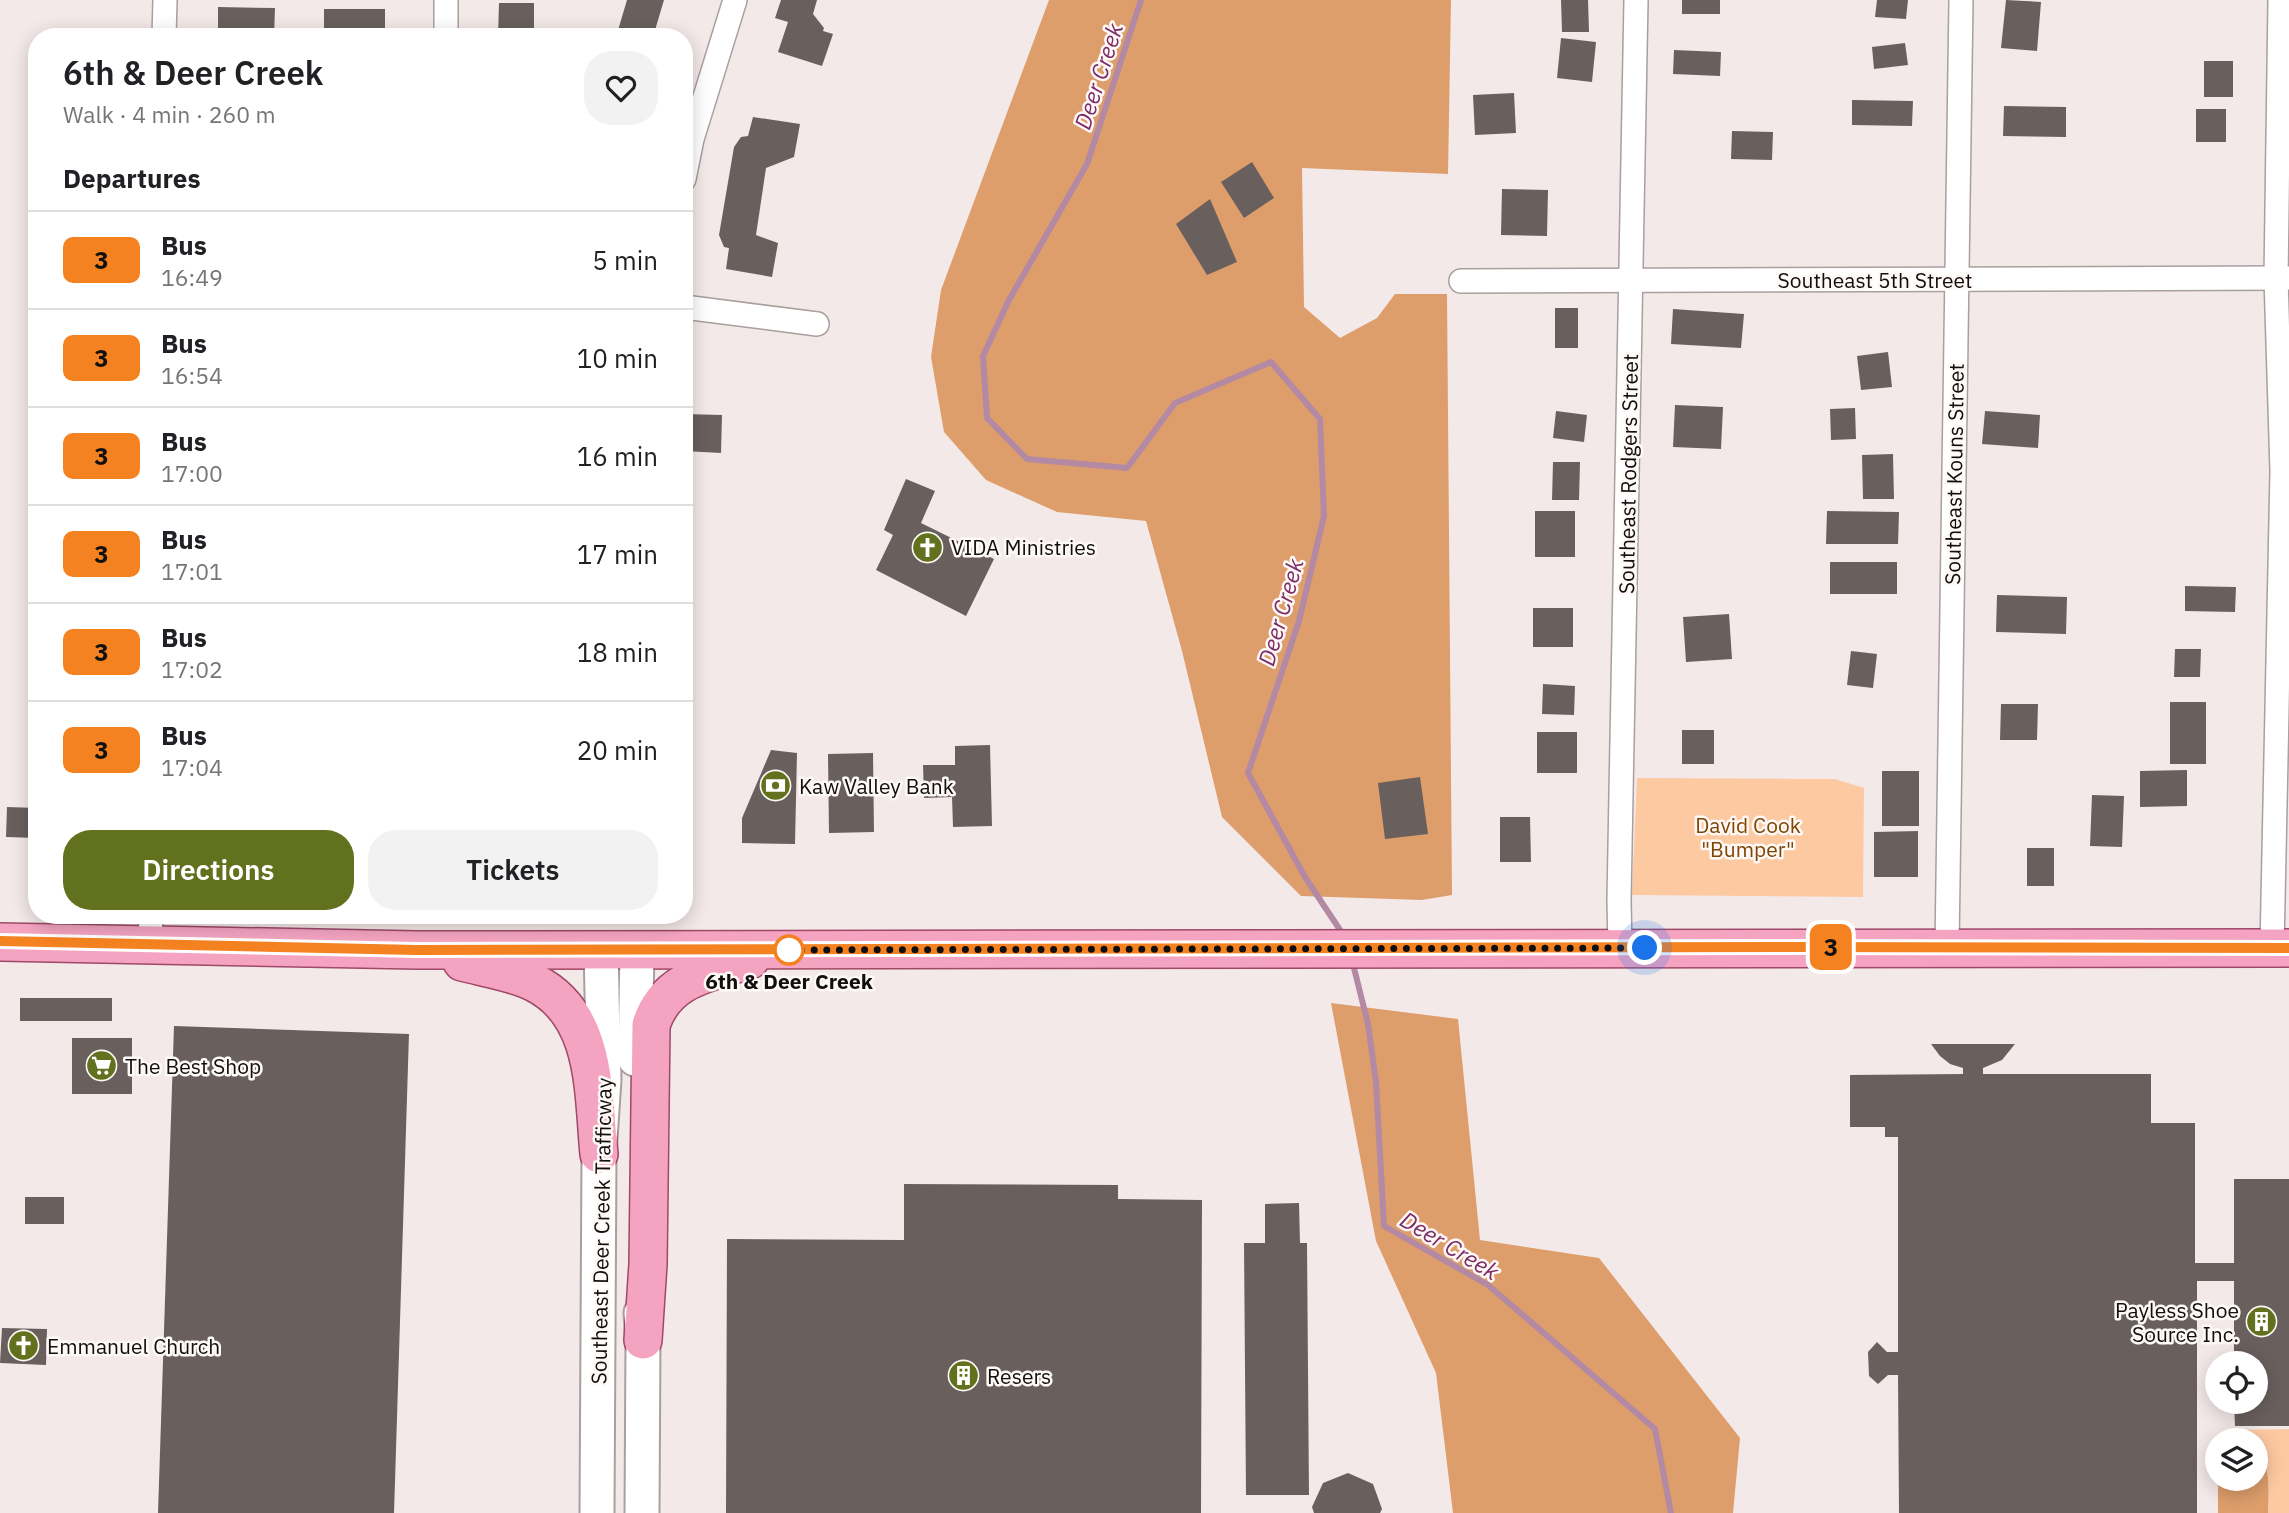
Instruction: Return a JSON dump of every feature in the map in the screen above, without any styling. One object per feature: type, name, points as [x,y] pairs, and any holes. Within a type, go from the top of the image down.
[{"type":"main road","points":[[0,942],[151,930],[417,950],[2281,948]]},
{"type":"main road","points":[[417,950],[533,982],[566,1006],[585,1042],[592,1079],[599,1154]]},
{"type":"main road","points":[[643,1340],[648,1264],[650,1037],[654,1015],[675,988],[687,980],[778,951]]},
{"type":"street","points":[[164,28],[165,0]]},
{"type":"street","points":[[446,0],[446,28]]},
{"type":"street","points":[[693,136],[735,0]]},
{"type":"street","name":"Southeast Rodgers Street","points":[[1620,948],[1636,0]]},
{"type":"street","name":"Southeast Kouns Street","points":[[1947,947],[1961,0]]},
{"type":"street","points":[[2280,0],[2283,278],[2281,948]]},
{"type":"street","name":"Southeast 5th Street","points":[[1461,281],[2283,278]]},
{"type":"street","points":[[693,308],[817,324]]},
{"type":"street","name":"Southeast Deer Creek Trafficway","points":[[597,1513],[599,1154],[604,1080],[601,949]]},
{"type":"street","name":"Southeast Deer Creek Trafficway","points":[[637,949],[637,1267],[643,1340],[642,1513]]},
{"type":"green space","name":"David Cook \"Bumper\"","points":[[1637,778],[1835,779],[1864,788],[1863,897],[1632,895]]},
{"type":"green space","points":[[2268,1429],[2289,1429],[2289,1513],[2268,1513]]},
{"type":"shaded area","points":[[1049,0],[1451,0],[1448,174],[1302,168],[1304,307],[1340,338],[1377,318],[1395,294],[1447,294],[1452,895],[1422,900],[1301,896],[1222,817],[1182,651],[1146,521],[1057,512],[986,480],[944,432],[931,357],[941,290]]},
{"type":"shaded area","points":[[1331,1003],[1458,1019],[1480,1240],[1599,1258],[1740,1438],[1733,1513],[1453,1513],[1436,1373],[1376,1241]]},
{"type":"shaded area","points":[[2268,1478],[2269,1486],[2268,1513],[2218,1513],[2218,1491],[2268,1491]]},
{"type":"building","points":[[627,0],[664,0],[656,28],[619,28]]},
{"type":"building","points":[[781,0],[817,0],[813,14],[824,28],[823,31],[833,34],[822,66],[778,52],[788,22],[775,18]]},
{"type":"building","points":[[1561,0],[1588,0],[1589,32],[1562,32]]},
{"type":"building","points":[[1682,0],[1720,0],[1720,14],[1682,14]]},
{"type":"building","points":[[1877,0],[1908,0],[1906,19],[1875,17]]},
{"type":"building","points":[[2006,0],[2041,2],[2037,51],[2001,48]]},
{"type":"building","points":[[499,3],[534,3],[534,28],[498,28]]},
{"type":"building","points":[[218,7],[275,8],[274,28],[218,28]]},
{"type":"building","points":[[324,9],[385,9],[385,28],[324,28]]},
{"type":"building","points":[[1561,38],[1596,42],[1592,82],[1557,78]]},
{"type":"building","points":[[1905,43],[1908,65],[1874,69],[1872,47]]},
{"type":"building","points":[[1674,50],[1721,52],[1720,76],[1673,74]]},
{"type":"building","points":[[2204,61],[2233,61],[2233,97],[2204,97]]},
{"type":"building","points":[[1514,93],[1516,133],[1475,135],[1473,95]]},
{"type":"building","points":[[1852,100],[1913,101],[1912,126],[1852,125]]},
{"type":"building","points":[[2004,106],[2066,107],[2066,137],[2003,136]]},
{"type":"building","points":[[2196,109],[2226,109],[2226,142],[2196,142]]},
{"type":"building","points":[[753,117],[800,124],[794,157],[766,168],[756,235],[778,243],[772,277],[726,269],[729,248],[724,247],[719,235],[734,147],[741,137],[748,136]]},
{"type":"building","points":[[1732,131],[1773,132],[1772,160],[1731,159]]},
{"type":"building","points":[[1252,162],[1274,198],[1244,218],[1221,182]]},
{"type":"building","points":[[1502,189],[1548,190],[1547,236],[1501,235]]},
{"type":"building","points":[[1210,199],[1237,262],[1207,275],[1176,224]]},
{"type":"building","points":[[1555,308],[1578,308],[1578,348],[1555,348]]},
{"type":"building","points":[[1673,309],[1744,314],[1741,348],[1671,344]]},
{"type":"building","points":[[1888,352],[1892,387],[1861,390],[1857,356]]},
{"type":"building","points":[[1675,405],[1723,407],[1721,449],[1673,447]]},
{"type":"building","points":[[1855,408],[1856,439],[1831,440],[1830,409]]},
{"type":"building","points":[[1556,411],[1587,415],[1584,442],[1553,438]]},
{"type":"building","points":[[1985,411],[2040,415],[2038,448],[1982,444]]},
{"type":"building","points":[[693,414],[722,415],[721,453],[693,451]]},
{"type":"building","points":[[1893,454],[1894,499],[1863,499],[1862,455]]},
{"type":"building","points":[[1553,462],[1580,462],[1579,500],[1552,500]]},
{"type":"building","name":"VIDA Ministries","points":[[906,479],[935,491],[921,523],[994,559],[966,616],[876,570],[893,535],[884,530]]},
{"type":"building","points":[[1535,511],[1575,511],[1575,557],[1535,557]]},
{"type":"building","points":[[1827,511],[1899,512],[1898,544],[1826,544]]},
{"type":"building","points":[[1830,562],[1897,562],[1897,594],[1830,594]]},
{"type":"building","points":[[2185,586],[2236,587],[2235,612],[2185,611]]},
{"type":"building","points":[[1997,595],[2067,597],[2066,634],[1996,632]]},
{"type":"building","points":[[1533,608],[1573,608],[1573,647],[1533,647]]},
{"type":"building","points":[[1729,614],[1732,659],[1686,662],[1683,617]]},
{"type":"building","points":[[2175,649],[2201,649],[2200,677],[2174,677]]},
{"type":"building","points":[[1851,651],[1877,654],[1873,688],[1847,685]]},
{"type":"building","points":[[1543,684],[1575,686],[1574,715],[1542,714]]},
{"type":"building","points":[[2170,702],[2206,702],[2206,764],[2170,764]]},
{"type":"building","points":[[2001,704],[2038,704],[2037,740],[2000,740]]},
{"type":"building","points":[[1682,730],[1714,730],[1714,764],[1682,764]]},
{"type":"building","points":[[1537,732],[1577,732],[1577,773],[1537,773]]},
{"type":"building","points":[[990,745],[992,826],[953,827],[952,797],[924,798],[923,765],[955,765],[955,746]]},
{"type":"building","name":"Kaw Valley Bank","points":[[771,750],[797,753],[795,844],[742,843],[742,818]]},
{"type":"building","points":[[873,753],[874,832],[829,833],[828,754]]},
{"type":"building","points":[[2187,770],[2187,806],[2140,807],[2140,771]]},
{"type":"building","points":[[1882,771],[1919,771],[1919,826],[1882,826]]},
{"type":"building","points":[[1420,777],[1428,834],[1385,839],[1378,783]]},
{"type":"building","points":[[2092,795],[2124,796],[2122,847],[2090,846]]},
{"type":"building","points":[[7,807],[28,808],[28,838],[6,837]]},
{"type":"building","points":[[1500,817],[1530,817],[1531,862],[1500,862]]},
{"type":"building","points":[[1918,831],[1918,877],[1874,877],[1874,832]]},
{"type":"building","points":[[2027,848],[2054,848],[2054,886],[2027,886]]},
{"type":"building","points":[[20,998],[112,998],[112,1021],[20,1021]]},
{"type":"building","points":[[174,1026],[409,1034],[394,1513],[158,1513]]},
{"type":"building","name":"The Best Shop","points":[[72,1038],[132,1038],[132,1094],[72,1094]]},
{"type":"building","name":"Payless Shoe Source Inc.","points":[[1931,1044],[2015,1044],[2002,1060],[1983,1068],[1983,1074],[2151,1074],[2151,1123],[2195,1123],[2195,1263],[2234,1263],[2234,1179],[2289,1179],[2289,1426],[2235,1426],[2234,1414],[2268,1414],[2268,1351],[2234,1351],[2234,1281],[2197,1281],[2197,1513],[1899,1513],[1898,1375],[1888,1375],[1878,1384],[1869,1376],[1868,1352],[1877,1342],[1887,1352],[1898,1352],[1898,1137],[1885,1137],[1885,1127],[1850,1127],[1850,1075],[1963,1074],[1963,1068],[1950,1064]]},
{"type":"building","name":"Resers","points":[[904,1184],[1118,1185],[1118,1199],[1202,1200],[1201,1513],[726,1513],[727,1239],[904,1240]]},
{"type":"building","points":[[25,1197],[64,1197],[64,1224],[25,1224]]},
{"type":"building","points":[[1299,1203],[1300,1243],[1307,1243],[1309,1495],[1246,1495],[1244,1243],[1265,1243],[1265,1204]]},
{"type":"building","name":"Emmanuel Church","points":[[2,1328],[47,1329],[46,1365],[0,1363]]},
{"type":"building","points":[[1348,1473],[1373,1484],[1382,1509],[1380,1513],[1314,1513],[1312,1507],[1323,1483]]},
{"type":"waterway","name":"Deer Creek","points":[[1141,0],[1087,164],[1009,300],[983,356],[987,418],[1027,459],[1127,468],[1175,403],[1271,362],[1320,419],[1324,516],[1299,621],[1248,773],[1305,877],[1344,936]]},
{"type":"waterway","name":"Deer Creek","points":[[1352,960],[1368,1024],[1376,1082],[1384,1226],[1488,1285],[1655,1429],[1671,1513]]},
{"type":"bus line","name":"3","points":[[0,941],[417,950],[2289,948]]},
{"type":"place","name":"VIDA Ministries","points":[[928,547]]},
{"type":"place","name":"Kaw Valley Bank","points":[[776,786]]},
{"type":"place","name":"6th & Deer Creek","points":[[789,950]]},
{"type":"place","name":"The Best Shop","points":[[102,1066]]},
{"type":"place","name":"Payless Shoe Source Inc.","points":[[2262,1322]]},
{"type":"place","name":"Emmanuel Church","points":[[24,1346]]},
{"type":"place","name":"Resers","points":[[964,1376]]},
{"type":"route","points":[[789,950],[1645,948]]}]
